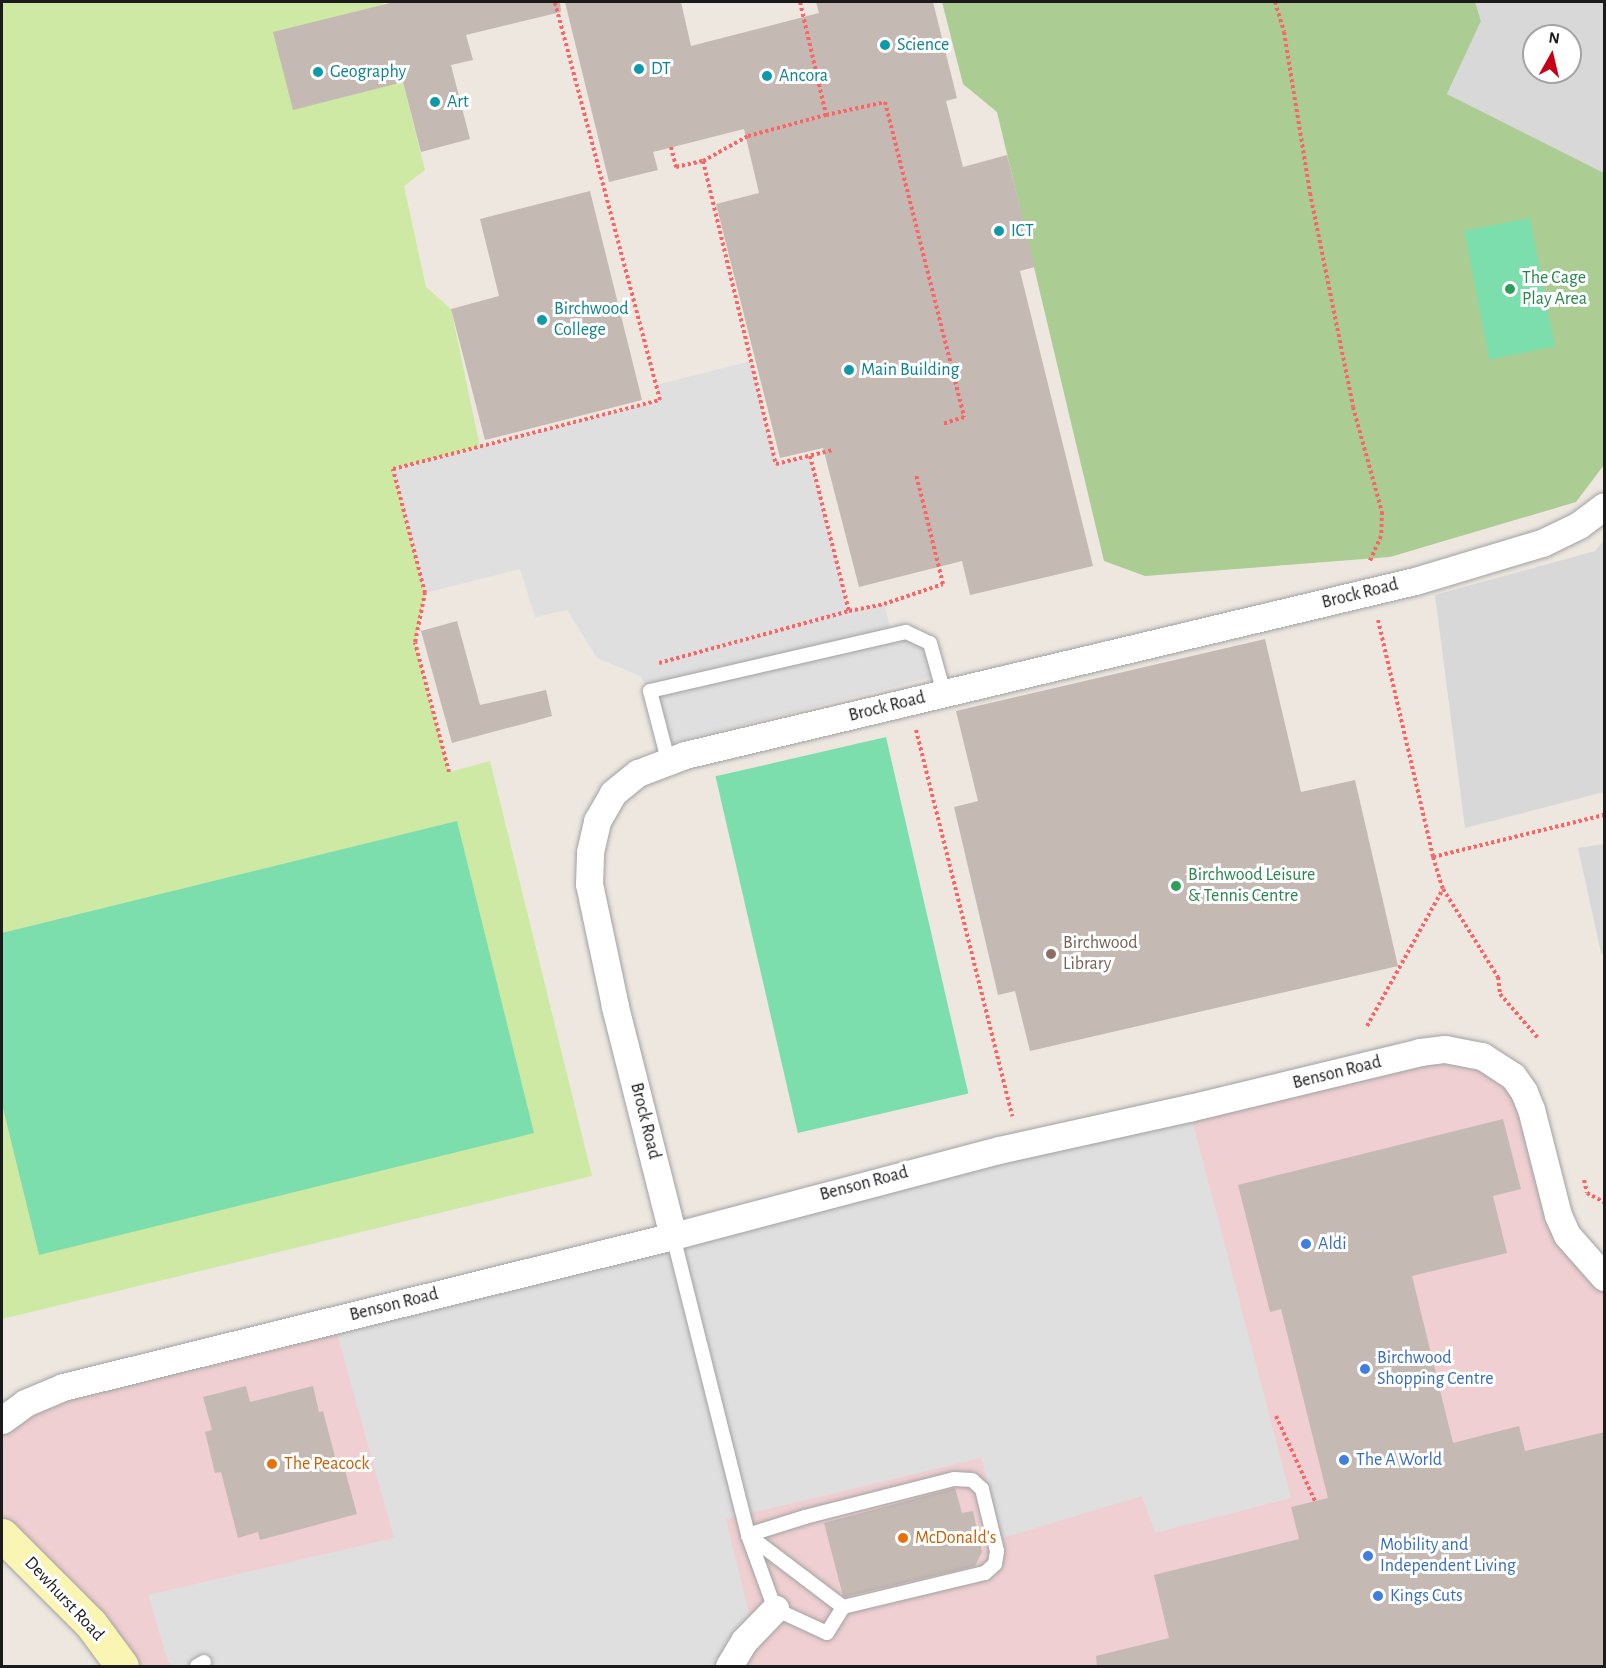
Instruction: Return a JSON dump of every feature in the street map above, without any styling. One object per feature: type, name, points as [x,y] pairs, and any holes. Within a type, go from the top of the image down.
[{"type":"street","name":"Brock Road","points":[[673,1236],[615,1006],[589,885],[590,852],[597,821],[613,793],[638,772],[668,760],[1415,581],[1542,543],[1579,525],[1605,506]]},
{"type":"street","name":"Benson Road","points":[[2,1420],[25,1403],[63,1387],[673,1236],[1018,1146],[1262,1091],[1420,1052],[1445,1049],[1465,1050],[1501,1066],[1513,1076],[1524,1092],[1531,1109],[1558,1215],[1567,1235],[1605,1277]]},
{"type":"street","name":"Dewhurst Road","points":[[2,1535],[91,1624],[122,1666]]},
{"type":"street","points":[[729,1666],[744,1641],[775,1609]]},
{"type":"lane","points":[[668,760],[650,691],[906,632],[930,643],[945,693]]},
{"type":"lane","points":[[673,1236],[748,1535],[775,1609],[826,1633],[843,1607],[985,1573],[995,1564],[997,1551],[982,1489],[972,1480],[954,1479],[805,1517],[748,1535]]},
{"type":"lane","points":[[748,1535],[843,1607]]},
{"type":"path","points":[[449,772],[415,642],[425,593],[393,469],[660,400],[555,2]]},
{"type":"path","points":[[800,2],[826,115]]},
{"type":"path","points":[[1275,2],[1284,32],[1310,194],[1353,407],[1382,512],[1381,536],[1366,572],[1432,857],[1443,889],[1498,977],[1500,994],[1538,1038]]},
{"type":"path","points":[[671,147],[676,167],[703,160],[748,136],[885,102],[964,417],[942,423]]},
{"type":"path","points":[[703,160],[776,464],[833,450]]},
{"type":"path","points":[[810,456],[849,611]]},
{"type":"path","points":[[655,665],[663,660],[849,611],[884,604],[943,584],[916,474]]},
{"type":"path","points":[[913,721],[1018,1146]]},
{"type":"path","points":[[1432,857],[1605,816]]},
{"type":"path","points":[[1367,1026],[1443,889]]},
{"type":"path","points":[[1276,1416],[1315,1501]]},
{"type":"shaded area","points":[[1475,2],[1604,2],[1604,173],[1447,94],[1481,21]]},
{"type":"shaded area","points":[[751,361],[776,463],[810,456],[849,611],[884,604],[892,634],[930,643],[940,675],[664,745],[650,691],[640,676],[597,658],[567,610],[535,617],[520,569],[425,593],[393,469],[660,400],[656,385]]},
{"type":"shaded area","points":[[1604,540],[1604,792],[1465,828],[1435,595],[1595,551]]},
{"type":"shaded area","points":[[1604,844],[1604,955],[1601,953],[1578,848]]},
{"type":"shaded area","points":[[1446,1056],[1467,1059],[1509,1083],[1604,1288],[1604,1666],[138,1666],[99,1610],[2,1517],[2,1426],[31,1409]]},
{"type":"shaded area","points":[[1189,1108],[1291,1498],[1155,1533],[1142,1496],[1003,1538],[981,1458],[726,1519],[750,1618],[720,1666],[175,1666],[168,1662],[148,1595],[394,1538],[333,1320]]},
{"type":"green space","points":[[2,2],[385,2],[383,3],[425,170],[404,186],[426,287],[451,309],[480,447],[393,469],[425,593],[415,643],[449,772],[490,761],[592,1176],[2,1319]]},
{"type":"green space","points":[[942,2],[1475,2],[1481,21],[1447,94],[1604,173],[1604,465],[1576,502],[1390,557],[1145,576],[1104,561],[997,112],[963,84]]},
{"type":"green space","name":"The Cage Play Area","points":[[1530,218],[1555,347],[1489,359],[1464,231]]},
{"type":"green space","points":[[886,737],[968,1094],[798,1133],[715,776]]},
{"type":"green space","points":[[457,821],[534,1133],[39,1255],[2,1104],[2,933]]},
{"type":"building","points":[[394,2],[560,2],[561,12],[466,35],[473,60],[451,65],[470,139],[421,152],[403,82],[293,110],[273,32]]},
{"type":"building","points":[[565,2],[681,2],[691,46],[819,13],[816,2],[933,2],[957,98],[946,101],[963,167],[1007,155],[1035,267],[1020,271],[1093,566],[970,595],[962,561],[859,587],[823,448],[780,458],[716,204],[759,193],[744,129],[653,152],[658,170],[609,182]]},
{"type":"building","name":"Birchwood College","points":[[590,191],[642,400],[485,440],[451,309],[499,296],[480,219]]},
{"type":"building","points":[[457,621],[480,705],[546,690],[552,716],[452,743],[421,631]]},
{"type":"building","name":"Birchwood Leisure & Tennis Centre","points":[[1265,639],[1301,792],[1355,780],[1398,966],[1030,1051],[1015,991],[998,995],[954,807],[978,801],[956,711]]},
{"type":"building","name":"Birchwood Shopping Centre","points":[[1503,1119],[1521,1189],[1493,1196],[1507,1253],[1412,1276],[1453,1443],[1519,1426],[1525,1451],[1605,1432],[1605,1666],[1097,1666],[1096,1656],[1169,1638],[1154,1575],[1299,1539],[1291,1507],[1328,1498],[1281,1309],[1270,1312],[1238,1185]]},
{"type":"building","name":"The Peacock","points":[[246,1386],[250,1402],[313,1386],[319,1412],[323,1411],[337,1464],[343,1463],[357,1514],[260,1540],[258,1532],[238,1538],[221,1472],[215,1473],[205,1432],[212,1430],[203,1397]]},
{"type":"building","name":"McDonald's","points":[[955,1488],[962,1513],[973,1511],[982,1552],[975,1566],[843,1596],[824,1523]]},
{"type":"place","name":"Science","points":[[885,45]]},
{"type":"place","name":"DT","points":[[639,69]]},
{"type":"place","name":"Geography","points":[[318,72]]},
{"type":"place","name":"Ancora","points":[[767,76]]},
{"type":"place","name":"Art","points":[[435,102]]},
{"type":"place","name":"ICT","points":[[999,231]]},
{"type":"place","name":"The Cage Play Area","points":[[1510,289]]},
{"type":"place","name":"Birchwood College","points":[[542,320]]},
{"type":"place","name":"Main Building","points":[[849,370]]},
{"type":"place","name":"Birchwood Leisure & Tennis Centre","points":[[1176,886]]},
{"type":"place","name":"Birchwood Library","points":[[1051,954]]},
{"type":"place","name":"Aldi","points":[[1306,1244]]},
{"type":"place","name":"Birchwood Shopping Centre","points":[[1365,1369]]},
{"type":"place","name":"The A World","points":[[1344,1460]]},
{"type":"place","name":"The Peacock","points":[[272,1464]]},
{"type":"place","name":"McDonald's","points":[[903,1538]]},
{"type":"place","name":"Mobility and Independent Living","points":[[1368,1556]]},
{"type":"place","name":"Kings Cuts","points":[[1378,1596]]}]
